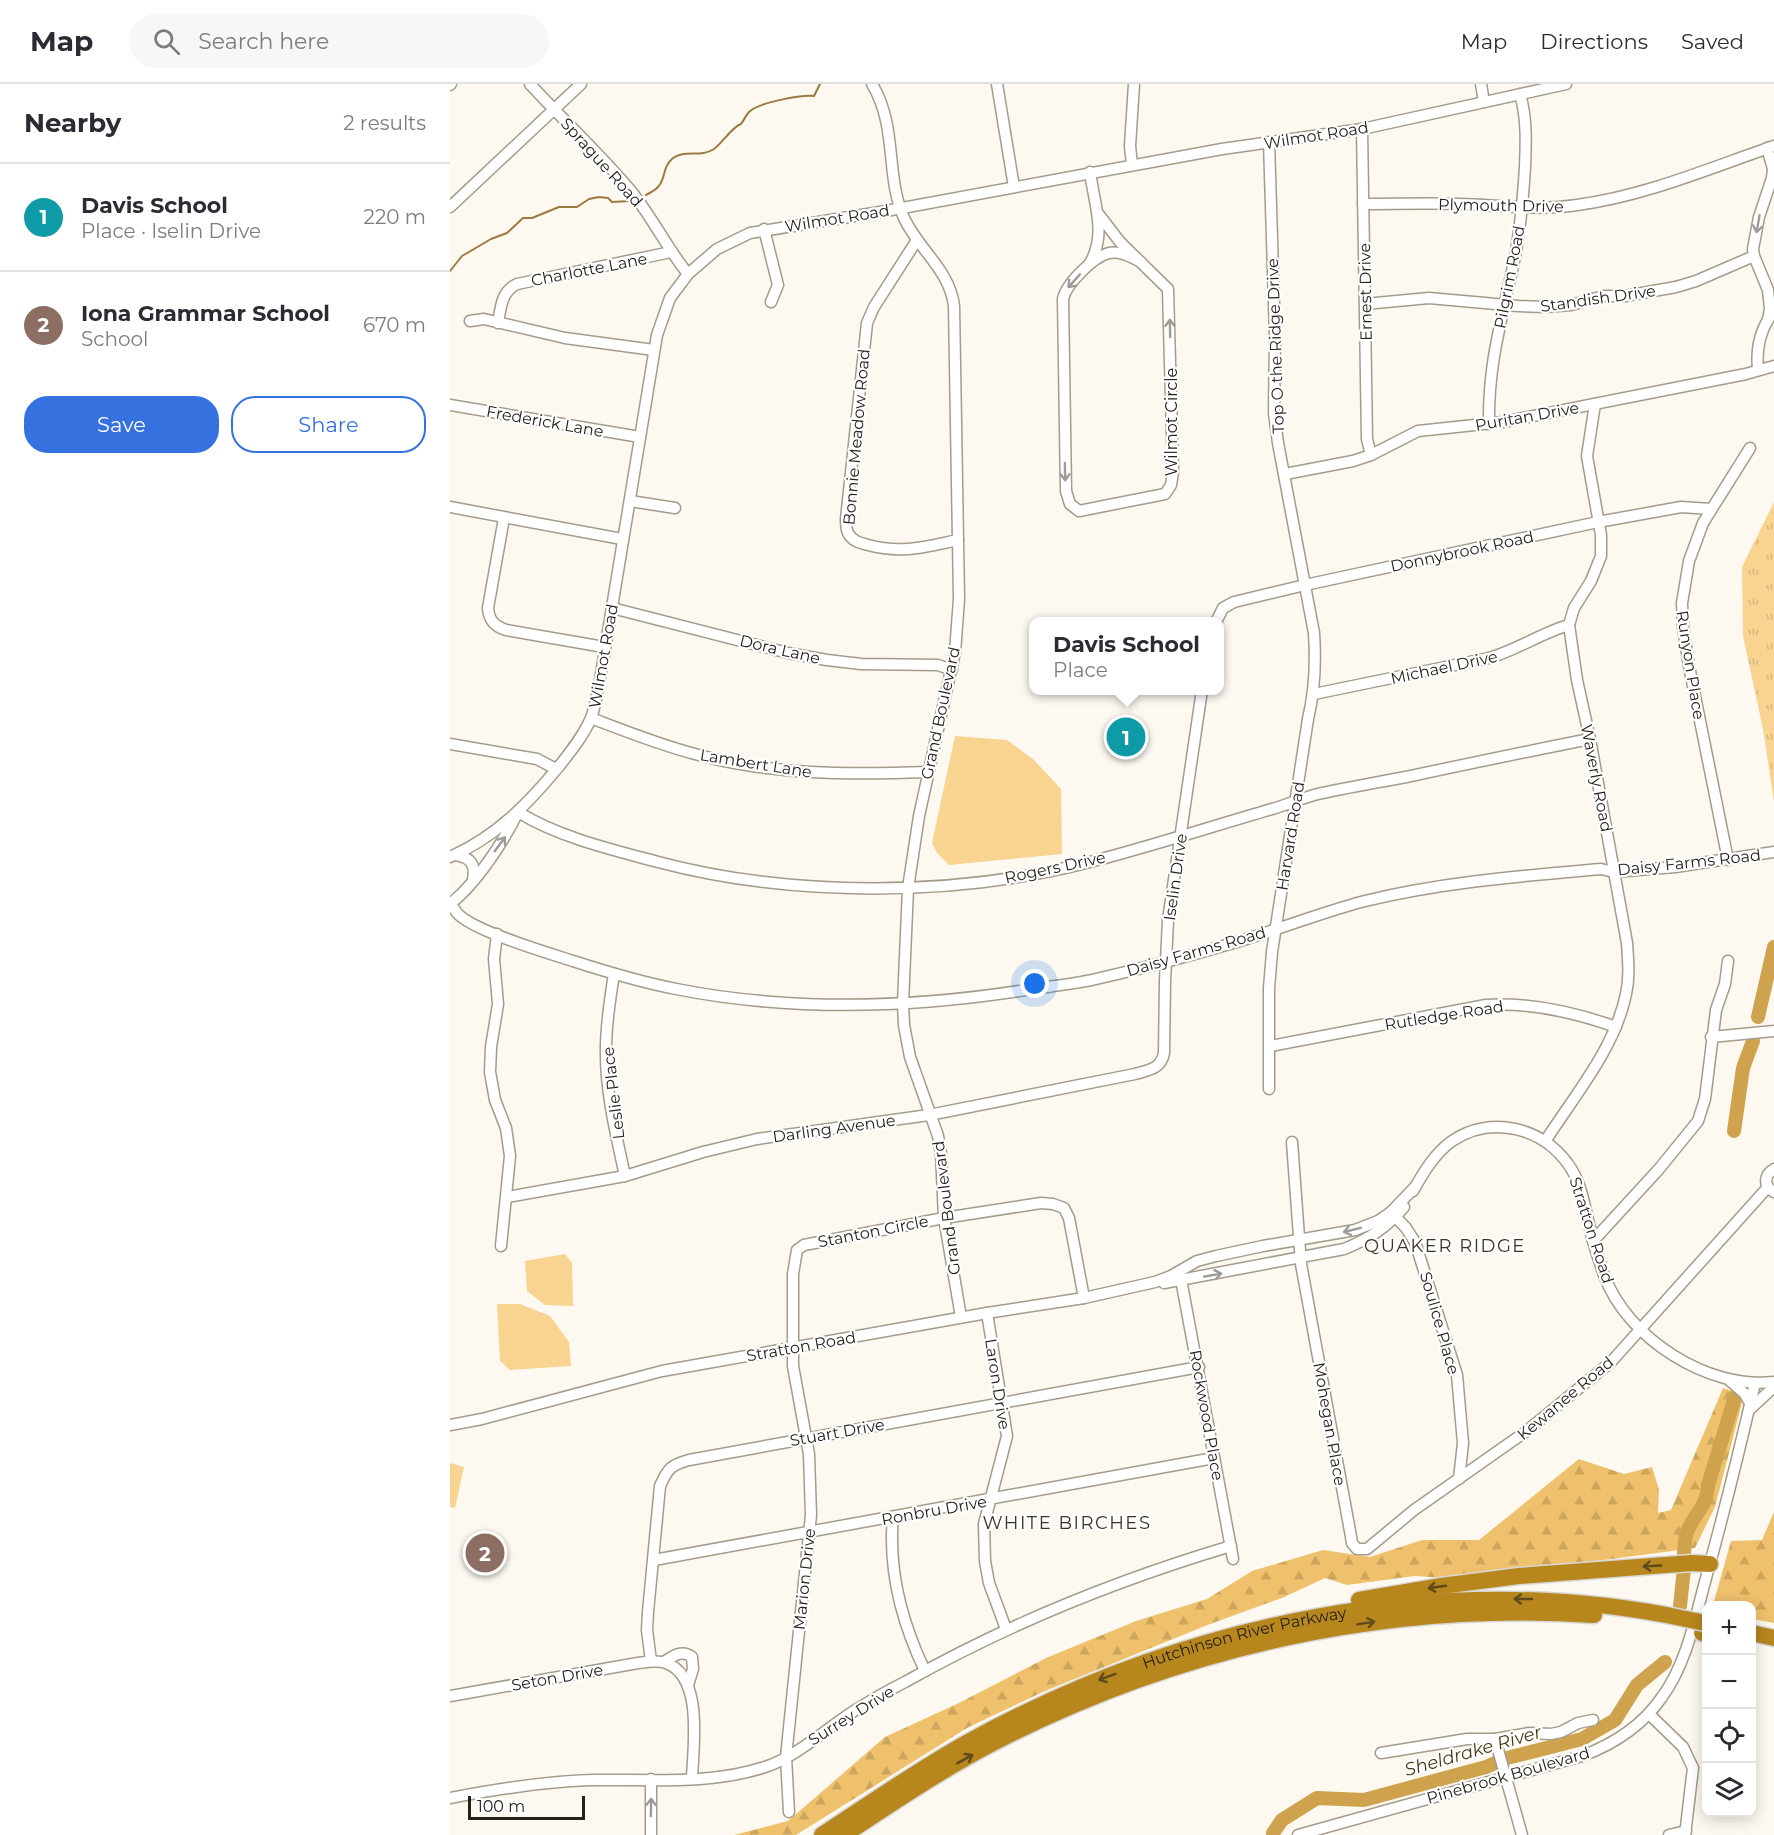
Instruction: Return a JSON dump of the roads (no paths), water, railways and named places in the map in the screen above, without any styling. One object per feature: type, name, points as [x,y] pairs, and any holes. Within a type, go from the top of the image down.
[{"type":"highway","points":[[1261,1629],[1310,1610],[1441,1586],[1600,1569],[1692,1563],[1710,1564]]},
{"type":"highway","name":"Hutchinson River Parkway","points":[[822,1835],[944,1755],[1046,1702],[1160,1658],[1261,1629],[1371,1608],[1485,1599],[1540,1599],[1598,1604],[1702,1627]]},
{"type":"highway","name":"Hutchinson River Parkway","points":[[844,1835],[932,1778],[1035,1722],[1143,1678],[1253,1644],[1395,1619],[1482,1613],[1549,1612],[1684,1624]]},
{"type":"highway","points":[[1756,1634],[1774,1638]]},
{"type":"highway","points":[[1756,1644],[1774,1648]]},
{"type":"street","name":"Sprague Road","points":[[530,84],[629,189],[688,274]]},
{"type":"street","points":[[450,207],[581,84]]},
{"type":"street","name":"Grand Boulevard","points":[[872,84],[884,109],[896,192],[904,218],[948,282],[953,298],[959,598],[955,652],[927,772],[908,888],[903,1003],[904,1025],[910,1057],[942,1153],[944,1218],[961,1317]]},
{"type":"street","points":[[997,84],[1014,187]]},
{"type":"street","points":[[1132,165],[1130,146],[1134,84]]},
{"type":"street","points":[[1481,84],[1484,102]]},
{"type":"street","name":"Wilmot Road","points":[[452,856],[493,833],[518,812],[572,750],[591,718],[599,686],[654,350],[666,306],[688,274],[726,243],[764,230],[901,208],[1090,172],[1362,129],[1566,84]]},
{"type":"street","name":"Pilgrim Road","points":[[1489,424],[1491,370],[1514,264],[1522,207],[1526,146],[1524,110],[1520,94]]},
{"type":"street","name":"Ernest Drive","points":[[1362,129],[1367,439],[1371,455]]},
{"type":"street","name":"Top O the Ridge Drive","points":[[1269,142],[1275,412],[1278,443],[1305,585]]},
{"type":"street","points":[[1758,369],[1758,350],[1771,316],[1768,290],[1754,256],[1759,217],[1772,178],[1771,147]]},
{"type":"street","name":"Plymouth Drive","points":[[1363,204],[1459,204],[1550,208],[1600,201],[1708,171],[1771,147]]},
{"type":"street","name":"Wilmot Circle","points":[[1089,265],[1098,245],[1098,212],[1090,172]]},
{"type":"street","name":"Wilmot Circle","points":[[1098,212],[1120,242],[1165,284],[1169,293],[1173,480],[1168,490],[1159,496],[1079,511],[1070,504],[1066,491],[1063,299],[1066,289],[1102,255],[1113,253],[1127,255],[1141,262]]},
{"type":"street","points":[[764,230],[778,285],[771,302]]},
{"type":"street","name":"Bonnie Meadow Road","points":[[917,240],[867,323],[846,519],[847,529],[851,537],[859,542],[894,550],[958,540]]},
{"type":"street","name":"Charlotte Lane","points":[[498,323],[504,296],[510,288],[517,284],[671,252]]},
{"type":"street","name":"Standish Drive","points":[[1365,304],[1430,298],[1504,305],[1545,307],[1571,305],[1604,296],[1625,296],[1676,287],[1696,281],[1754,256]]},
{"type":"street","points":[[470,321],[484,320],[565,338],[654,350]]},
{"type":"street","name":"Puritan Drive","points":[[1285,474],[1353,461],[1371,455],[1418,431],[1489,424],[1737,376],[1774,366]]},
{"type":"street","points":[[1569,625],[1574,608],[1599,564],[1602,546],[1587,456],[1595,404]]},
{"type":"street","name":"Frederick Lane","points":[[450,405],[640,437]]},
{"type":"street","name":"Runyon Place","points":[[1728,860],[1683,627],[1682,603],[1686,576],[1703,523],[1750,448]]},
{"type":"street","points":[[630,501],[675,508]]},
{"type":"street","points":[[450,507],[622,539]]},
{"type":"street","name":"Donnybrook Road","points":[[1218,617],[1223,608],[1234,602],[1305,585],[1598,522],[1681,507],[1711,509]]},
{"type":"street","points":[[504,518],[488,608],[490,620],[496,626],[506,630],[604,647]]},
{"type":"street","name":"Harvard Road","points":[[1269,1089],[1269,988],[1295,801],[1314,694],[1316,662],[1314,633],[1305,585]]},
{"type":"street","name":"Dora Lane","points":[[612,608],[788,653],[827,660],[883,665],[938,665],[951,670]]},
{"type":"street","name":"Michael Drive","points":[[1314,694],[1508,653],[1553,630],[1569,625]]},
{"type":"street","name":"Waverly Road","points":[[1546,1140],[1600,1058],[1616,1027],[1627,992],[1629,971],[1628,943],[1577,680],[1569,625]]},
{"type":"street","name":"Iselin Drive","points":[[1161,1063],[1164,1053],[1168,920],[1201,695]]},
{"type":"street","name":"Lambert Lane","points":[[591,718],[674,748],[732,763],[834,774],[927,772]]},
{"type":"street","name":"Rogers Drive","points":[[518,812],[530,820],[620,852],[730,878],[821,888],[908,888],[965,883],[1084,863],[1313,796],[1590,739]]},
{"type":"street","points":[[450,744],[537,759],[556,769]]},
{"type":"street","name":"Wilmot Road","points":[[450,904],[473,880],[505,837],[518,812]]},
{"type":"street","name":"Daisy Farms Road","points":[[450,904],[463,918],[542,952],[614,974],[676,989],[757,1000],[860,1004],[903,1003],[982,997],[1094,980],[1166,962],[1367,901],[1439,886],[1515,876],[1601,869],[1614,872],[1675,867],[1774,852]]},
{"type":"street","points":[[452,856],[467,857],[471,861],[474,867],[473,880]]},
{"type":"street","points":[[496,934],[494,959],[498,1004],[489,1071],[495,1100],[509,1141],[510,1156],[501,1246]]},
{"type":"street","points":[[1593,1241],[1659,1169],[1698,1121],[1705,1099],[1711,1037],[1716,1010],[1725,984],[1728,961]]},
{"type":"street","name":"Leslie Place","points":[[614,974],[608,1009],[606,1050],[613,1116],[625,1176]]},
{"type":"street","name":"Rutledge Road","points":[[1270,1046],[1486,1005],[1503,1004],[1558,1010],[1616,1027]]},
{"type":"street","points":[[1711,1037],[1774,1031]]},
{"type":"street","name":"Darling Avenue","points":[[507,1197],[625,1176],[703,1152],[757,1139],[929,1115],[1135,1074],[1155,1068],[1161,1063]]},
{"type":"street","name":"Stratton Road","points":[[450,1425],[482,1419],[642,1375],[961,1317],[1084,1298],[1180,1276],[1344,1249],[1370,1238],[1393,1215],[1436,1156],[1451,1142],[1464,1135],[1497,1127],[1523,1130],[1546,1140],[1558,1150],[1578,1179],[1593,1241],[1614,1297],[1641,1329],[1678,1359],[1726,1377],[1755,1383],[1774,1382]]},
{"type":"street","points":[[1292,1142],[1300,1258]]},
{"type":"street","points":[[1771,1190],[1767,1176],[1774,1169]]},
{"type":"street","name":"Kewanee Road","points":[[1389,1531],[1414,1510],[1574,1394],[1611,1362],[1771,1190]]},
{"type":"street","name":"Stanton Circle","points":[[792,1347],[792,1274],[795,1254],[799,1246],[944,1218],[1041,1203],[1064,1208],[1069,1218],[1084,1298]]},
{"type":"street","name":"Stratton Road","points":[[1180,1276],[1197,1261],[1355,1230],[1393,1215]]},
{"type":"street","name":"Soulice Place","points":[[1393,1215],[1416,1242],[1457,1375],[1463,1443],[1459,1479]]},
{"type":"street","name":"Mohegan Place","points":[[1300,1258],[1352,1543],[1357,1549],[1367,1549],[1389,1531]]},
{"type":"street","name":"Rockwood Place","points":[[1180,1276],[1199,1367],[1233,1558]]},
{"type":"street","name":"Laron Drive","points":[[987,1313],[1002,1402],[1006,1444],[984,1524],[985,1561],[989,1583],[1006,1629]]},
{"type":"street","name":"Marion Drive","points":[[789,1812],[786,1757],[809,1533],[809,1454],[793,1366],[792,1347]]},
{"type":"street","name":"Stuart Drive","points":[[651,1661],[647,1630],[660,1486],[669,1468],[675,1464],[1199,1367]]},
{"type":"street","points":[[1726,1377],[1744,1393],[1749,1407],[1774,1387]]},
{"type":"street","name":"Pinebrook Boulevard","points":[[1298,1835],[1592,1752],[1622,1736],[1649,1714],[1668,1689],[1690,1637],[1755,1383]]},
{"type":"street","name":"Ronbru Drive","points":[[654,1560],[1214,1458]]},
{"type":"street","points":[[893,1516],[891,1535],[898,1597],[913,1644],[925,1671]]},
{"type":"street","name":"Surrey Drive","points":[[450,1798],[541,1784],[591,1780],[711,1778],[766,1766],[786,1757],[854,1711],[1006,1629],[1126,1580],[1231,1546]]},
{"type":"street","name":"Seton Drive","points":[[450,1696],[651,1661],[664,1662],[678,1653],[689,1654],[692,1657],[693,1669],[688,1685],[694,1710],[692,1779]]},
{"type":"street","points":[[664,1662],[674,1668],[688,1685]]},
{"type":"street","points":[[1649,1714],[1683,1747],[1693,1768],[1686,1833],[1669,1835]]},
{"type":"street","points":[[1382,1753],[1467,1739],[1496,1739],[1529,1733],[1561,1732],[1578,1723],[1593,1720]]},
{"type":"street","points":[[1496,1739],[1522,1835]]},
{"type":"street","points":[[651,1779],[651,1835]]},
{"type":"waterway","points":[[646,195],[660,184],[667,165],[673,158],[683,154],[709,152],[741,124],[754,108],[780,100],[814,96],[820,84]]},
{"type":"waterway","points":[[450,271],[462,256],[491,239],[507,233],[523,218],[532,218],[559,207],[577,207],[589,199],[599,197],[608,198],[612,202],[630,201]]},
{"type":"waterway","name":"Sheldrake River","points":[[1758,1017],[1774,947]]},
{"type":"waterway","name":"Sheldrake River","points":[[1734,1131],[1743,1068],[1753,1041]]},
{"type":"waterway","name":"Sheldrake River","points":[[1684,1554],[1685,1538],[1705,1499],[1735,1397]]},
{"type":"waterway","name":"Sheldrake River","points":[[1680,1606],[1684,1569]]},
{"type":"waterway","name":"Sheldrake River","points":[[1273,1833],[1282,1820],[1317,1798],[1364,1800],[1486,1767],[1507,1758],[1582,1739],[1615,1720],[1637,1685],[1665,1662]]},
{"type":"place","name":"Davis School","points":[[1126,737]]},
{"type":"place","name":"Iona Grammar School","points":[[485,1553]]},
{"type":"district","name":"QUAKER RIDGE","points":[[1445,1246]]},
{"type":"district","name":"WHITE BIRCHES","points":[[1067,1523]]}]
